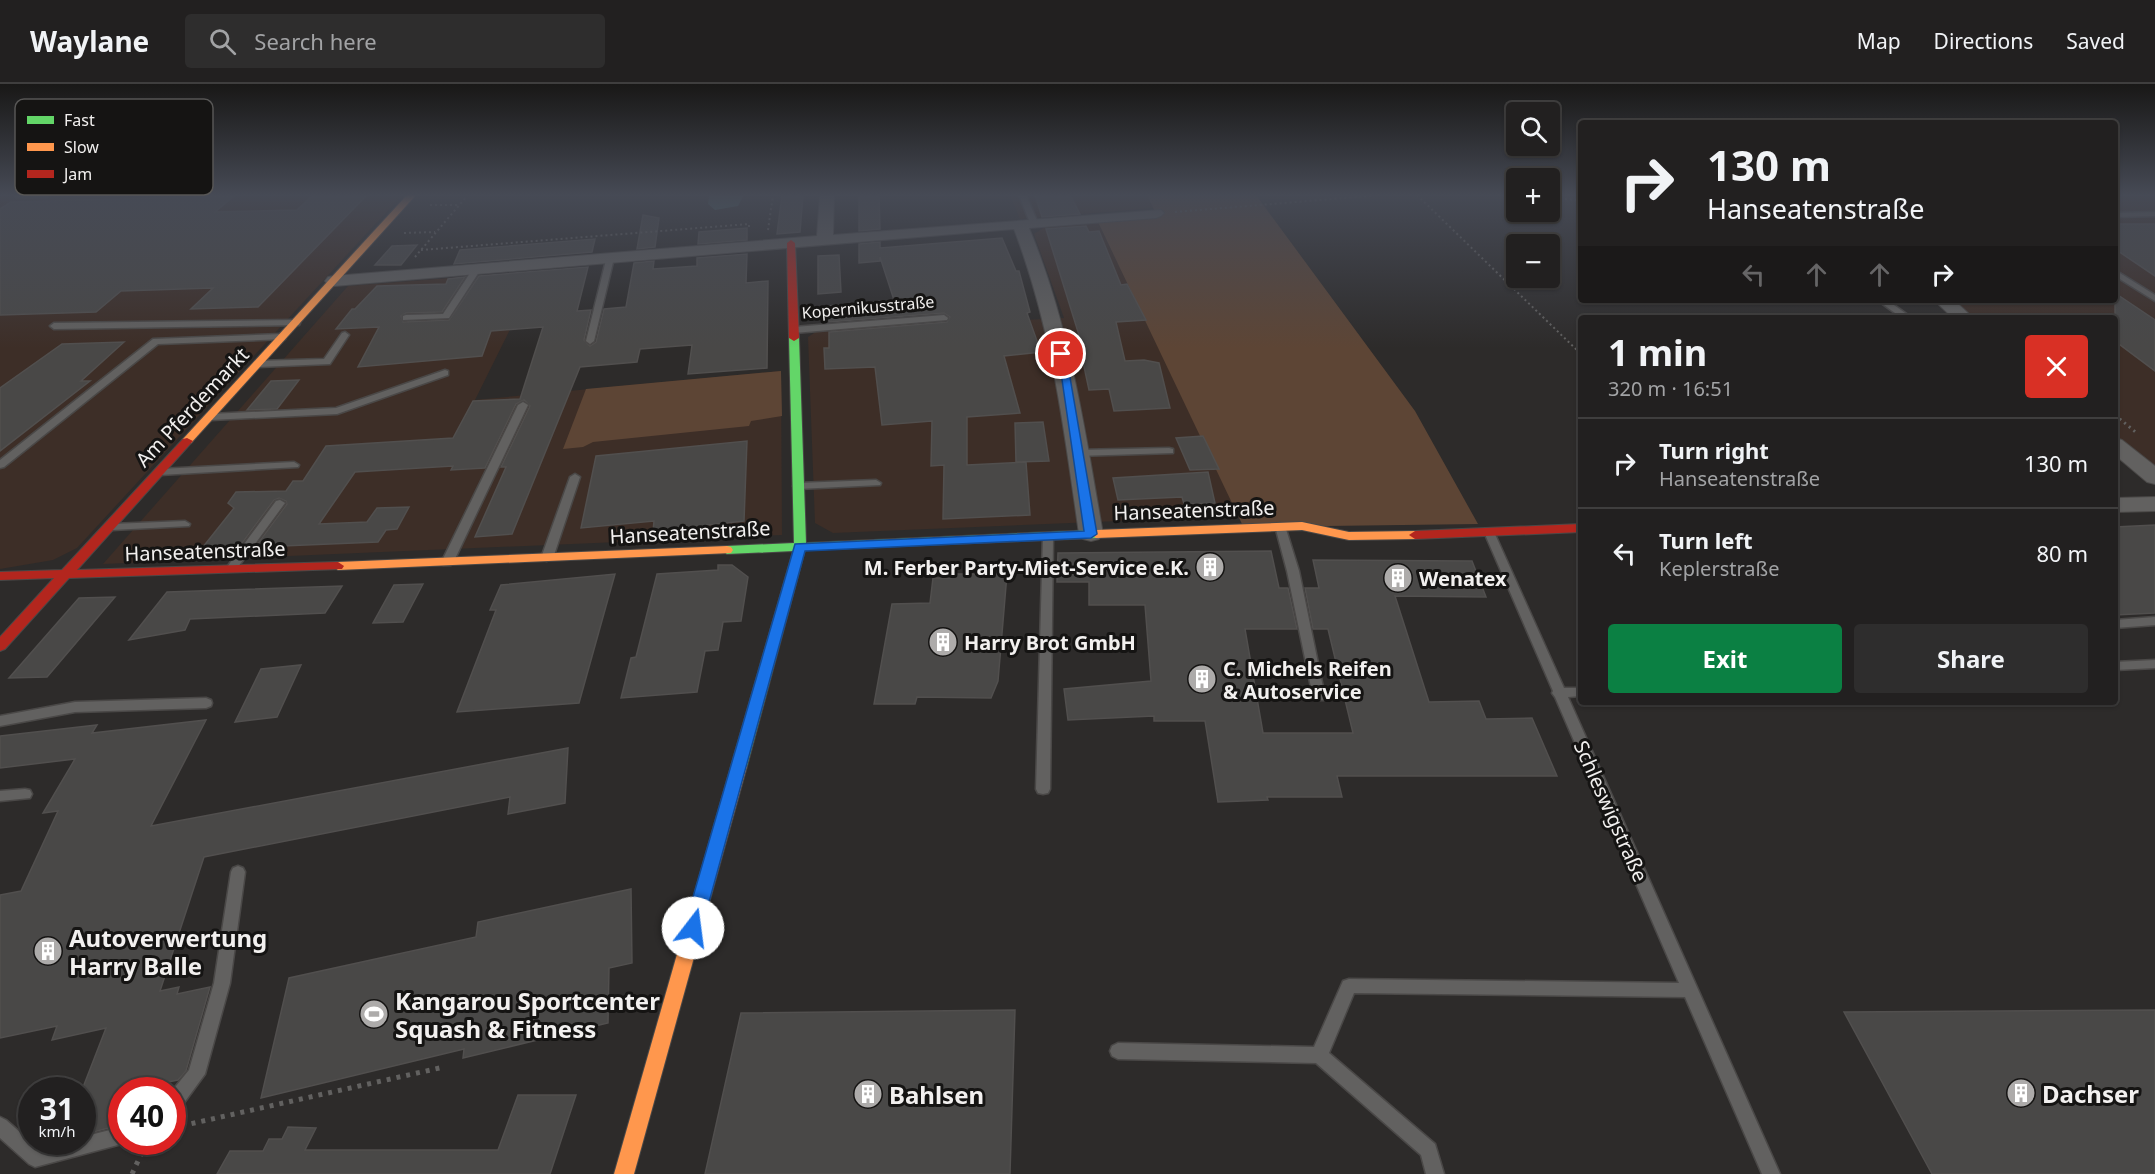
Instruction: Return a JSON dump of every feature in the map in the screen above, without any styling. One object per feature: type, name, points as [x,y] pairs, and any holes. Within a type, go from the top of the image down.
[{"type":"street","name":"Am Pferdemarkt","points":[[0,646],[366,246]]},
{"type":"street","points":[[334,281],[757,246]]},
{"type":"street","name":"Kopernikusstraße","points":[[624,1174],[800,547],[791,246]]},
{"type":"street","points":[[1033,246],[1061,354],[1091,534]]},
{"type":"street","points":[[1946,303],[1960,315]]},
{"type":"street","points":[[2118,446],[2155,477]]},
{"type":"street","points":[[2118,505],[2155,504]]},
{"type":"street","name":"Hanseatenstraße","points":[[0,576],[447,563],[1280,526],[1302,526],[1349,536],[1376,537],[1489,532]]},
{"type":"street","points":[[1489,532],[1578,528]]},
{"type":"lane","points":[[590,341],[610,258]]},
{"type":"lane","points":[[406,318],[446,316],[477,269]]},
{"type":"lane","points":[[2118,274],[2155,299]]},
{"type":"lane","points":[[1886,303],[1904,315]]},
{"type":"lane","name":"Kopernikusstraße","points":[[794,330],[944,318]]},
{"type":"lane","points":[[54,326],[296,323]]},
{"type":"lane","points":[[258,364],[327,362],[345,335]]},
{"type":"lane","points":[[0,465],[156,341],[282,338]]},
{"type":"lane","points":[[211,417],[337,411],[445,373]]},
{"type":"lane","points":[[447,563],[523,405]]},
{"type":"lane","points":[[1077,453],[1168,451]]},
{"type":"lane","points":[[159,472],[294,465]]},
{"type":"lane","points":[[547,558],[575,477]]},
{"type":"lane","points":[[798,486],[876,483]]},
{"type":"lane","points":[[231,569],[280,503]]},
{"type":"lane","points":[[108,527],[185,524]]},
{"type":"lane","points":[[1280,526],[1293,571],[1319,697]]},
{"type":"lane","name":"Schleswigstraße","points":[[1489,532],[1771,1174]]},
{"type":"lane","points":[[1043,789],[1048,536]]},
{"type":"lane","points":[[2118,624],[2155,621]]},
{"type":"lane","points":[[2118,666],[2155,664]]},
{"type":"lane","points":[[1558,693],[1578,692]]},
{"type":"lane","points":[[0,721],[75,707],[206,703]]},
{"type":"lane","points":[[0,796],[25,794]]},
{"type":"lane","points":[[186,1087],[196,1074],[222,983],[238,872]]},
{"type":"lane","points":[[1319,1055],[1349,986],[1690,990]]},
{"type":"lane","points":[[1118,1051],[1319,1055],[1429,1150],[1435,1174]]},
{"type":"lane","points":[[0,1126],[35,1158],[108,1140]]},
{"type":"path","points":[[400,275],[424,246]]},
{"type":"path","points":[[421,250],[473,246]]},
{"type":"path","points":[[1469,246],[1578,351]]},
{"type":"path","points":[[186,1125],[444,1067]]},
{"type":"path","points":[[132,1174],[141,1155]]},
{"type":"shaded area","points":[[0,246],[355,246],[77,548],[53,560],[0,569]]},
{"type":"shaded area","points":[[1038,246],[1109,246],[1239,516],[833,533],[815,523],[808,337],[817,331],[913,324],[916,326],[1064,318]]},
{"type":"shaded area","points":[[1109,246],[1293,246],[1415,411],[1478,524],[1326,526],[1242,524]]},
{"type":"shaded area","points":[[2118,246],[2155,246],[2155,477],[2118,446],[2118,315],[1960,315],[1946,303],[2118,303]]},
{"type":"shaded area","points":[[539,271],[475,400],[781,371],[782,535],[103,564],[348,286]]},
{"type":"shaded area","points":[[781,371],[782,416],[751,421],[749,426],[593,442],[583,447],[563,449],[586,389]]},
{"type":"building","points":[[0,246],[317,246],[258,307],[191,309],[213,288],[121,291],[96,312],[0,315]]},
{"type":"building","points":[[392,246],[416,246],[401,265],[375,265]]},
{"type":"building","points":[[511,246],[593,246],[592,252],[454,264],[460,250]]},
{"type":"building","points":[[638,246],[655,246],[655,247],[637,249]]},
{"type":"building","points":[[859,246],[880,246],[880,248],[1005,246],[1016,271],[1019,271],[1030,312],[1027,313],[1041,352],[1004,356],[1020,413],[967,417],[967,465],[1026,462],[1030,515],[943,519],[944,465],[931,466],[932,421],[882,425],[875,367],[825,369],[824,348],[829,348],[829,332],[947,322],[950,317],[944,313],[829,322],[828,306],[894,300],[880,257],[880,261],[859,263]]},
{"type":"building","points":[[1051,246],[1105,246],[1121,285],[1127,284],[1146,320],[1116,322],[1125,361],[1144,360],[1159,363],[1170,408],[1114,411],[1109,389],[1089,390],[1080,348],[1083,348]]},
{"type":"building","points":[[2118,246],[2155,246],[2155,276],[2118,251]]},
{"type":"building","points":[[747,254],[746,283],[768,281],[767,368],[688,374],[692,345],[640,349],[637,362],[580,367],[512,534],[475,537],[506,467],[501,467],[530,406],[524,400],[516,404],[485,468],[451,470],[453,466],[355,472],[319,524],[367,522],[377,508],[409,507],[397,529],[386,530],[378,542],[282,546],[280,549],[253,550],[287,504],[279,498],[274,500],[237,550],[199,552],[234,508],[228,503],[236,492],[286,491],[293,481],[303,481],[326,446],[453,438],[473,401],[520,399],[543,327],[491,331],[482,356],[358,367],[379,327],[336,329],[352,309],[355,309],[377,286],[446,284],[448,279],[465,277],[442,312],[406,313],[401,316],[403,322],[449,320],[479,276],[588,267],[577,311],[591,310],[584,340],[590,346],[596,342],[604,309],[626,307],[634,263],[654,261],[653,269],[697,266],[697,258]]},
{"type":"building","points":[[839,255],[841,292],[818,294],[818,256]]},
{"type":"building","points":[[2118,295],[2155,320],[2155,371],[2118,343],[2118,315],[2115,315]]},
{"type":"building","points":[[124,342],[81,381],[90,381],[0,451],[0,388],[62,344]]},
{"type":"building","points":[[299,380],[277,409],[247,410],[271,381]]},
{"type":"building","points":[[1043,422],[1049,461],[1016,462],[1015,423]]},
{"type":"building","points":[[1203,436],[1219,469],[1190,470],[1176,438]]},
{"type":"building","points":[[747,441],[744,521],[653,531],[654,521],[581,528],[596,456]]},
{"type":"building","points":[[1208,472],[1215,503],[1184,504],[1182,497],[1118,500],[1113,478]]},
{"type":"building","points":[[2155,525],[2155,613],[2118,615],[2118,527]]},
{"type":"building","points":[[1271,551],[1279,588],[1288,588],[1297,629],[1245,629],[1263,733],[1353,733],[1328,629],[1313,629],[1305,588],[1319,588],[1313,560],[1472,561],[1486,597],[1395,596],[1429,702],[1479,701],[1486,719],[1532,718],[1557,776],[1337,776],[1342,797],[1267,797],[1268,800],[1218,802],[1205,721],[1154,721],[1154,716],[1068,720],[1064,689],[1151,681],[1145,605],[1089,605],[1089,582],[1057,582],[1058,553]]},
{"type":"building","points":[[718,565],[732,565],[748,577],[741,621],[723,622],[718,650],[705,651],[697,692],[621,698],[631,658],[636,657],[657,574],[718,570]]},
{"type":"building","points":[[615,574],[579,703],[457,712],[496,610],[490,610],[501,585]]},
{"type":"building","name":"Harry Brot GmbH","points":[[951,574],[1007,574],[998,681],[991,698],[917,697],[915,704],[874,704],[892,604],[930,603],[933,578],[951,578]]},
{"type":"building","points":[[423,584],[403,622],[373,623],[394,585]]},
{"type":"building","points":[[342,586],[325,613],[190,619],[185,630],[129,640],[167,592]]},
{"type":"building","points":[[115,597],[47,677],[9,678],[79,598]]},
{"type":"building","points":[[301,665],[277,717],[235,722],[261,669]]},
{"type":"building","name":"Autoverwertung Harry Balle","points":[[206,720],[151,826],[568,748],[565,803],[508,814],[510,797],[204,857],[160,991],[179,987],[177,994],[210,987],[186,1071],[181,1077],[108,1077],[108,1128],[96,1131],[96,1077],[87,1077],[106,1028],[52,1040],[57,1026],[0,1038],[0,895],[21,891],[58,811],[43,813],[75,759],[0,768],[0,736],[97,725],[92,733]]},
{"type":"building","points":[[631,889],[632,963],[609,968],[608,1023],[463,1058],[464,1049],[261,1098],[289,978],[476,937],[478,922]]},
{"type":"building","name":"Bahlsen","points":[[1015,1010],[1010,1174],[705,1174],[741,1013]]},
{"type":"building","name":"Dachser","points":[[2155,1010],[2155,1174],[1932,1174],[1844,1012]]},
{"type":"building","points":[[518,1095],[576,1095],[550,1174],[217,1174],[230,1151],[263,1151],[269,1139],[282,1139],[288,1127],[316,1128],[305,1150],[498,1150]]},
{"type":"traffic: fast","points":[[739,766],[800,547],[794,338]]},
{"type":"traffic: fast","points":[[727,550],[1096,534]]},
{"type":"traffic: slow","points":[[187,441],[365,246]]},
{"type":"traffic: slow","points":[[1096,534],[1302,526],[1349,536],[1415,535]]},
{"type":"traffic: slow","points":[[338,566],[727,550]]},
{"type":"traffic: slow","points":[[624,1174],[739,766]]},
{"type":"traffic: jam","points":[[791,246],[794,338]]},
{"type":"traffic: jam","points":[[0,646],[187,441]]},
{"type":"traffic: jam","points":[[1415,535],[1578,528]]},
{"type":"traffic: jam","points":[[0,576],[338,566]]},
{"type":"place","name":"M. Ferber Party-Miet-Service e.K.","points":[[1210,567]]},
{"type":"place","name":"Wenatex","points":[[1398,578]]},
{"type":"place","name":"Harry Brot GmbH","points":[[943,642]]},
{"type":"place","name":"C. Michels Reifen & Autoservice","points":[[1202,679]]},
{"type":"place","name":"Autoverwertung Harry Balle","points":[[48,951]]},
{"type":"place","name":"Kangarou Sportcenter Squash & Fitness","points":[[374,1014]]},
{"type":"place","name":"Dachser","points":[[2021,1093]]},
{"type":"place","name":"Bahlsen","points":[[868,1094]]},
{"type":"route","points":[[693,928],[800,547],[1091,534],[1061,354]]}]
